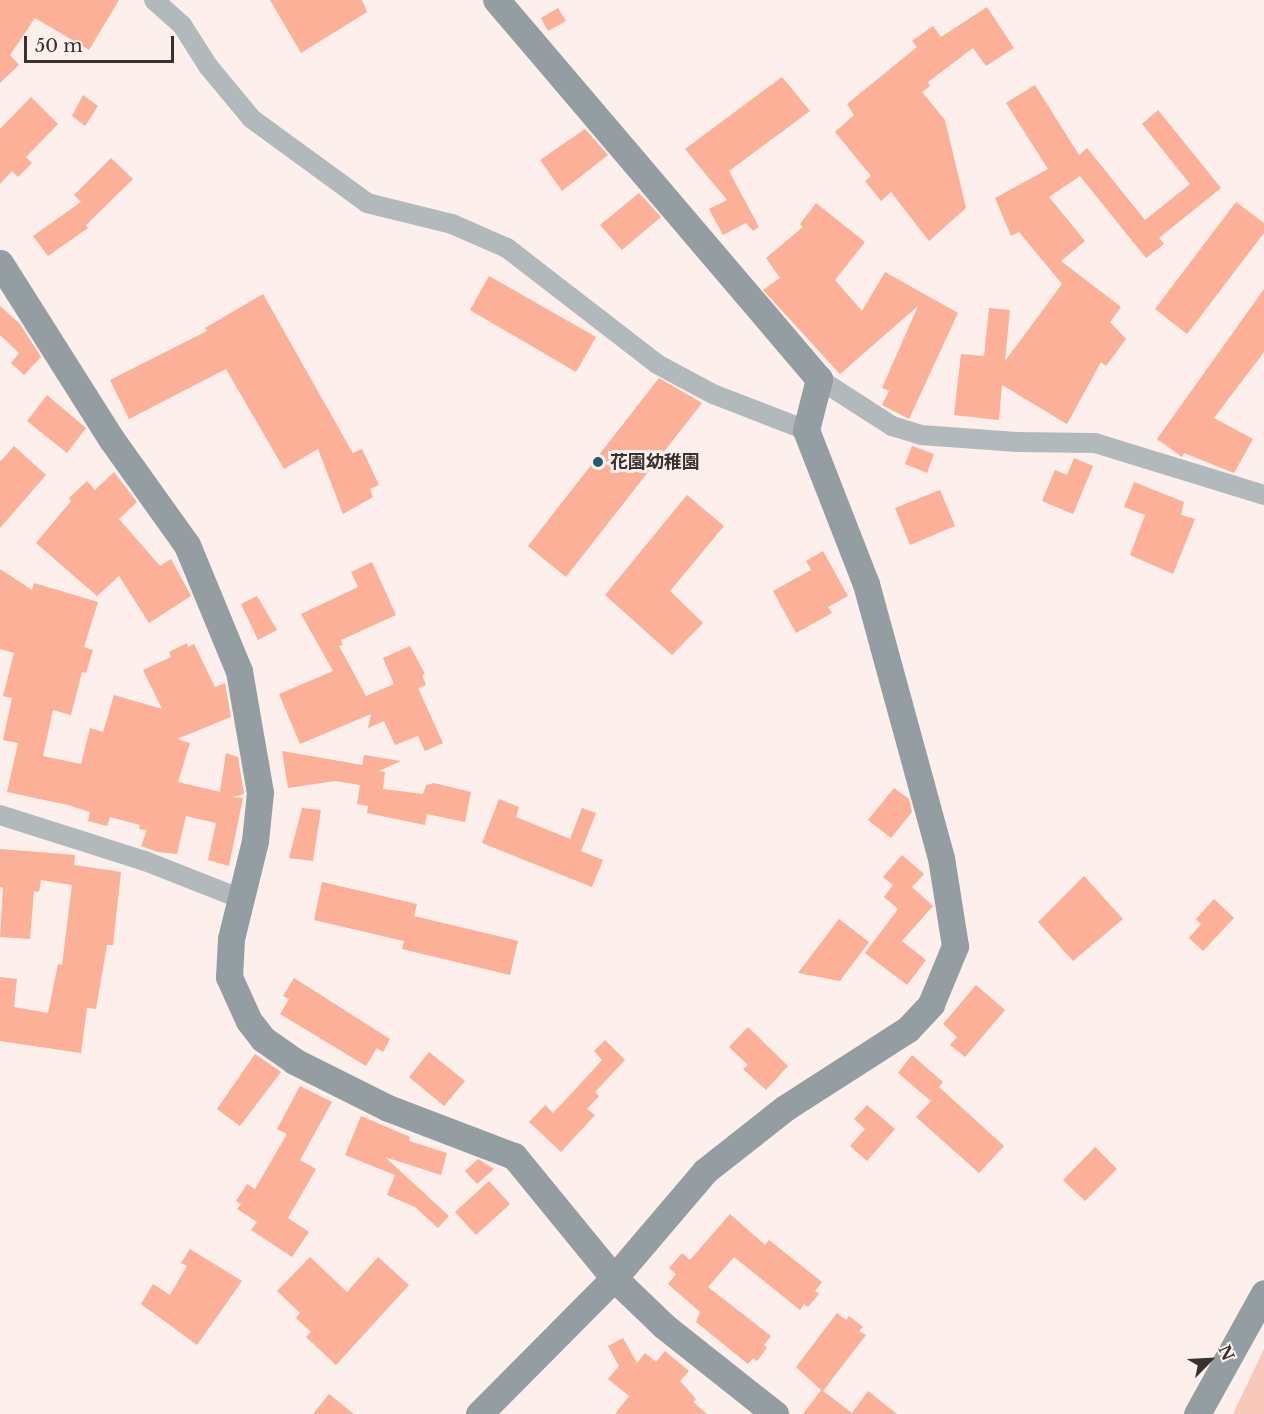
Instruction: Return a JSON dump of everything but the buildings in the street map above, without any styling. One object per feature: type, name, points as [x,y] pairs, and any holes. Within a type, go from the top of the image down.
[{"type":"street","points":[[154,0],[182,25],[208,66],[252,119],[367,203],[452,224],[507,248],[657,364],[713,393],[806,430]]},
{"type":"street","points":[[496,0],[819,379],[892,426],[921,435],[1017,442],[1095,443],[1264,495]]},
{"type":"street","points":[[0,263],[112,440],[187,545],[239,672],[260,792],[255,841],[239,898],[230,946],[229,977],[249,1021],[263,1040],[294,1061],[388,1108],[514,1156],[614,1278],[664,1326],[775,1414]]},
{"type":"street","points":[[479,1414],[614,1278],[705,1171],[785,1108],[908,1029],[931,1004],[955,946],[940,858],[866,584],[806,430],[819,379]]},
{"type":"street","points":[[0,815],[145,861],[239,898]]},
{"type":"street","points":[[1197,1414],[1264,1293]]},
{"type":"shaded area","points":[[1264,1349],[1264,1414],[1233,1414]]},
{"type":"place","name":"花園幼稚園","points":[[598,462]]}]
